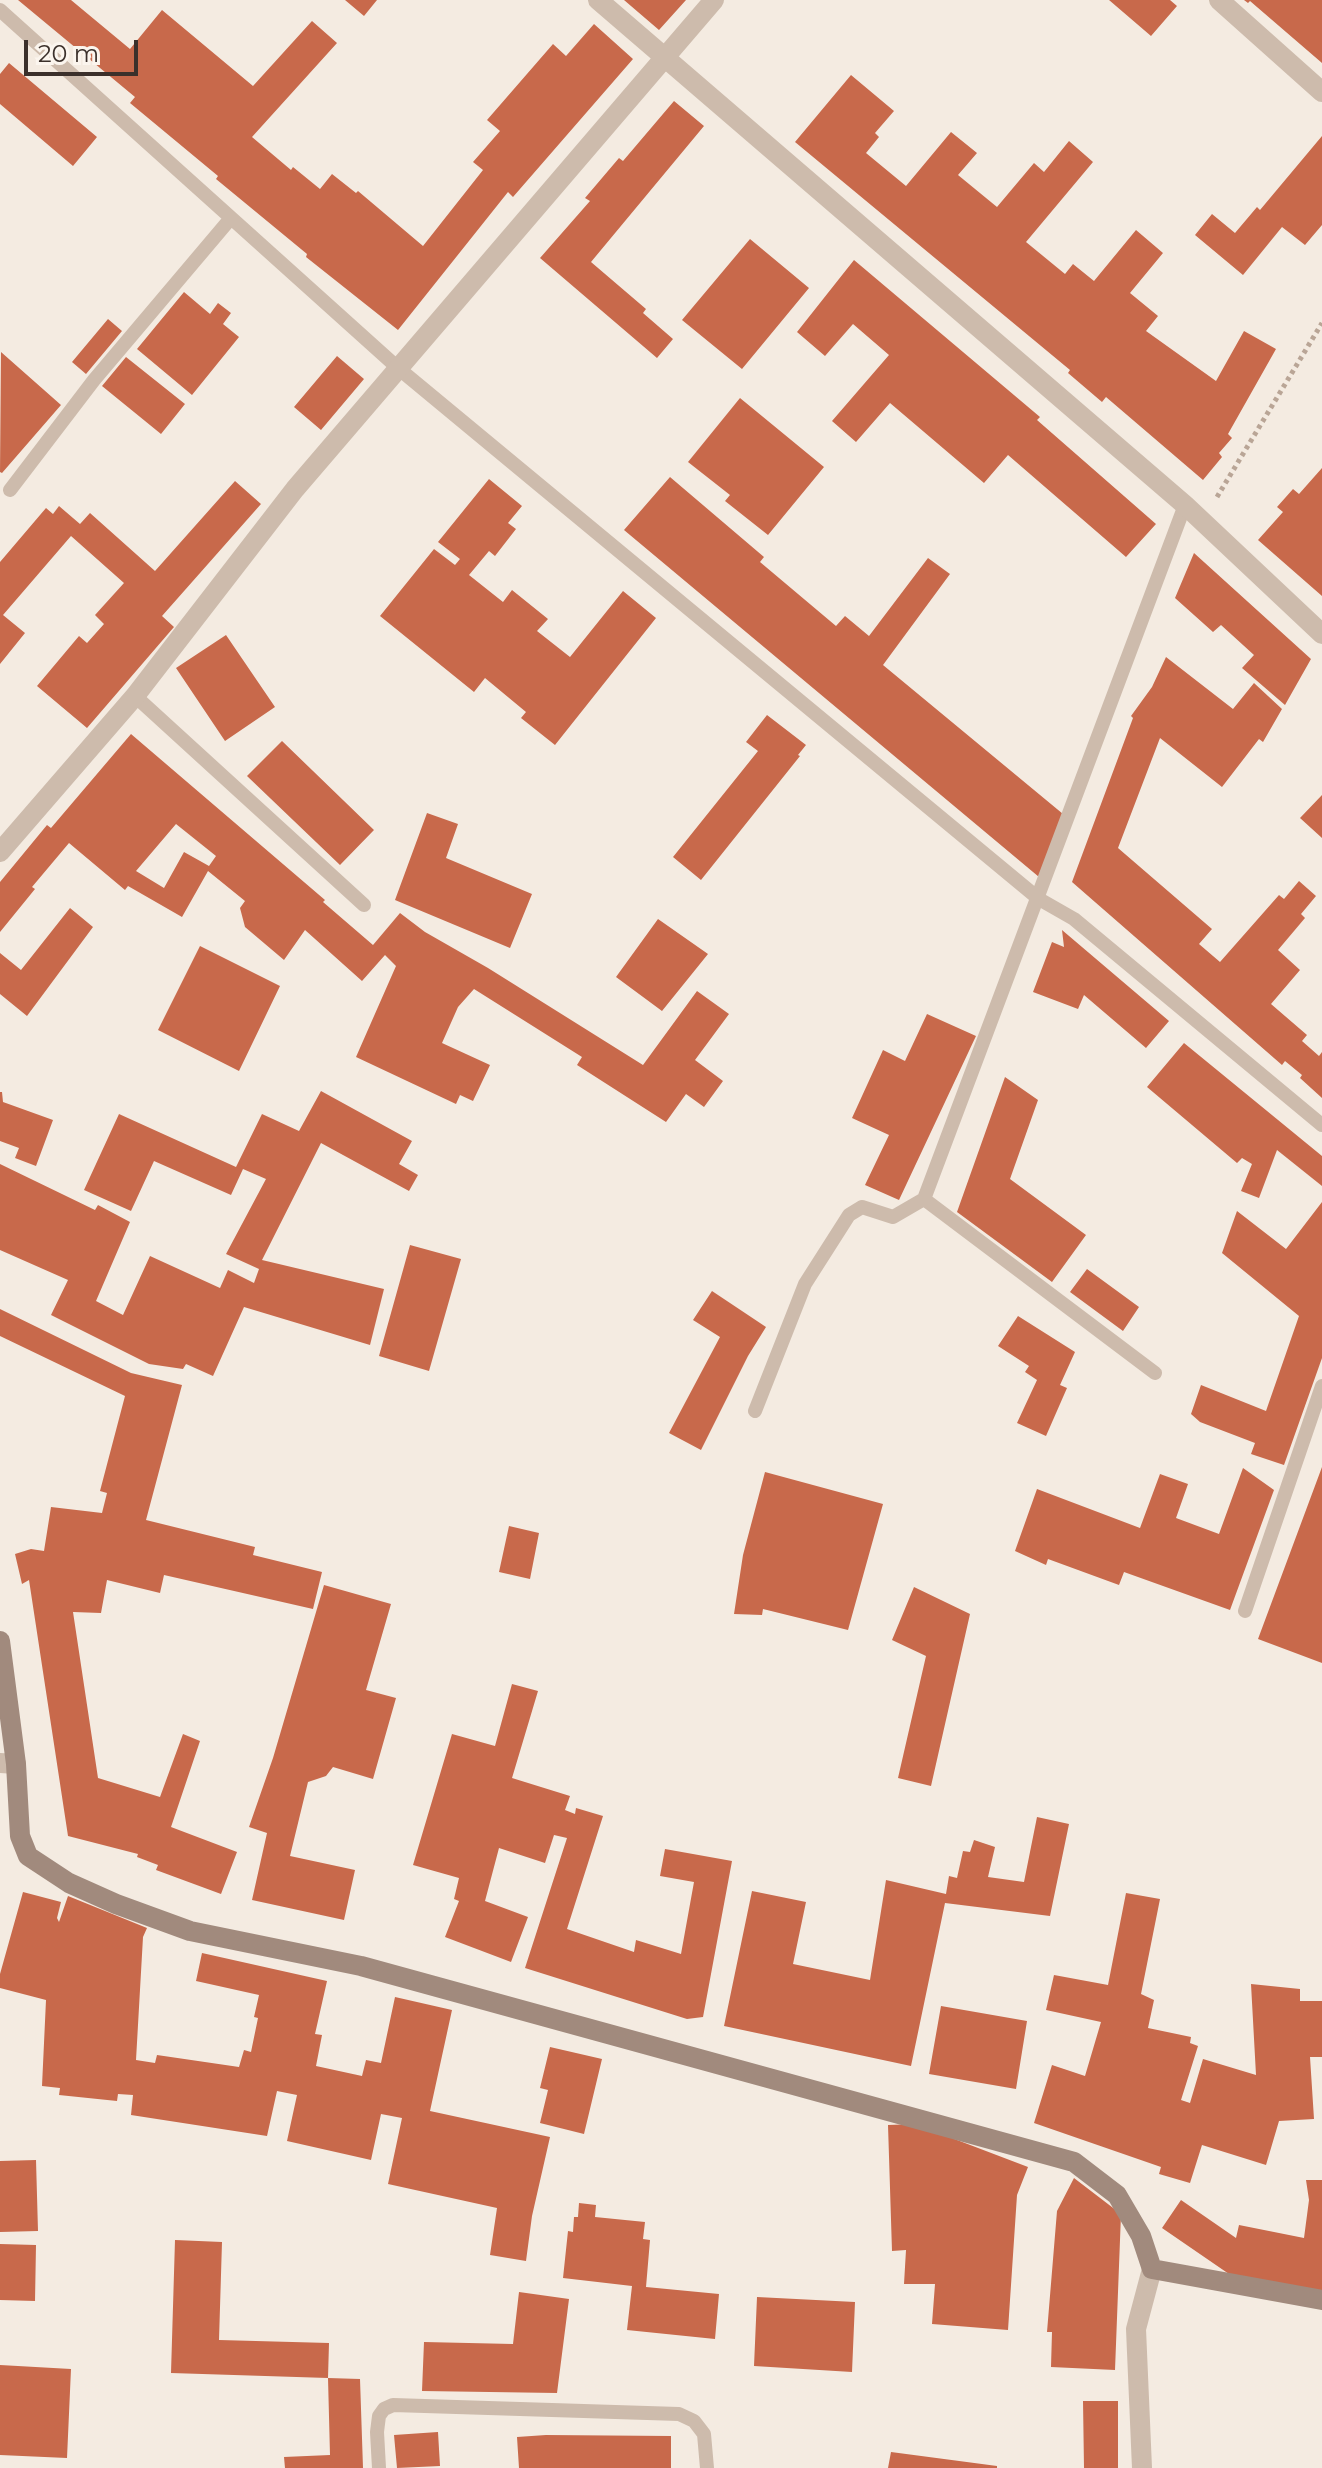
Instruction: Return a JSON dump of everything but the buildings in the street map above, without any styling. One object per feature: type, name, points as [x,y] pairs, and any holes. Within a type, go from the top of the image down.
[{"type":"street","points":[[598,0],[1185,505],[1322,634]]},
{"type":"street","points":[[0,852],[135,696],[295,489],[714,0]]},
{"type":"street","points":[[1219,0],[1322,92]]},
{"type":"street","points":[[0,1641],[8,1764],[20,1836],[28,1856],[69,1883],[190,1931],[361,1966],[1074,2162],[1117,2195],[1141,2236],[1152,2269],[1136,2329],[1142,2468]]},
{"type":"street","points":[[1152,2269],[1322,2300]]},
{"type":"lane","points":[[0,10],[398,368],[1039,899],[1074,919],[1322,1125]]},
{"type":"lane","points":[[10,490],[94,380],[231,218]]},
{"type":"lane","points":[[755,1411],[805,1284],[849,1215],[862,1207],[893,1217],[924,1199],[1185,505]]},
{"type":"lane","points":[[135,696],[364,905]]},
{"type":"lane","points":[[924,1199],[1155,1373]]},
{"type":"lane","points":[[1245,1611],[1322,1386]]},
{"type":"lane","points":[[379,2468],[379,2416],[384,2409],[393,2405],[679,2414],[694,2421],[704,2434],[707,2468]]},
{"type":"path","points":[[1202,521],[1322,323]]}]
